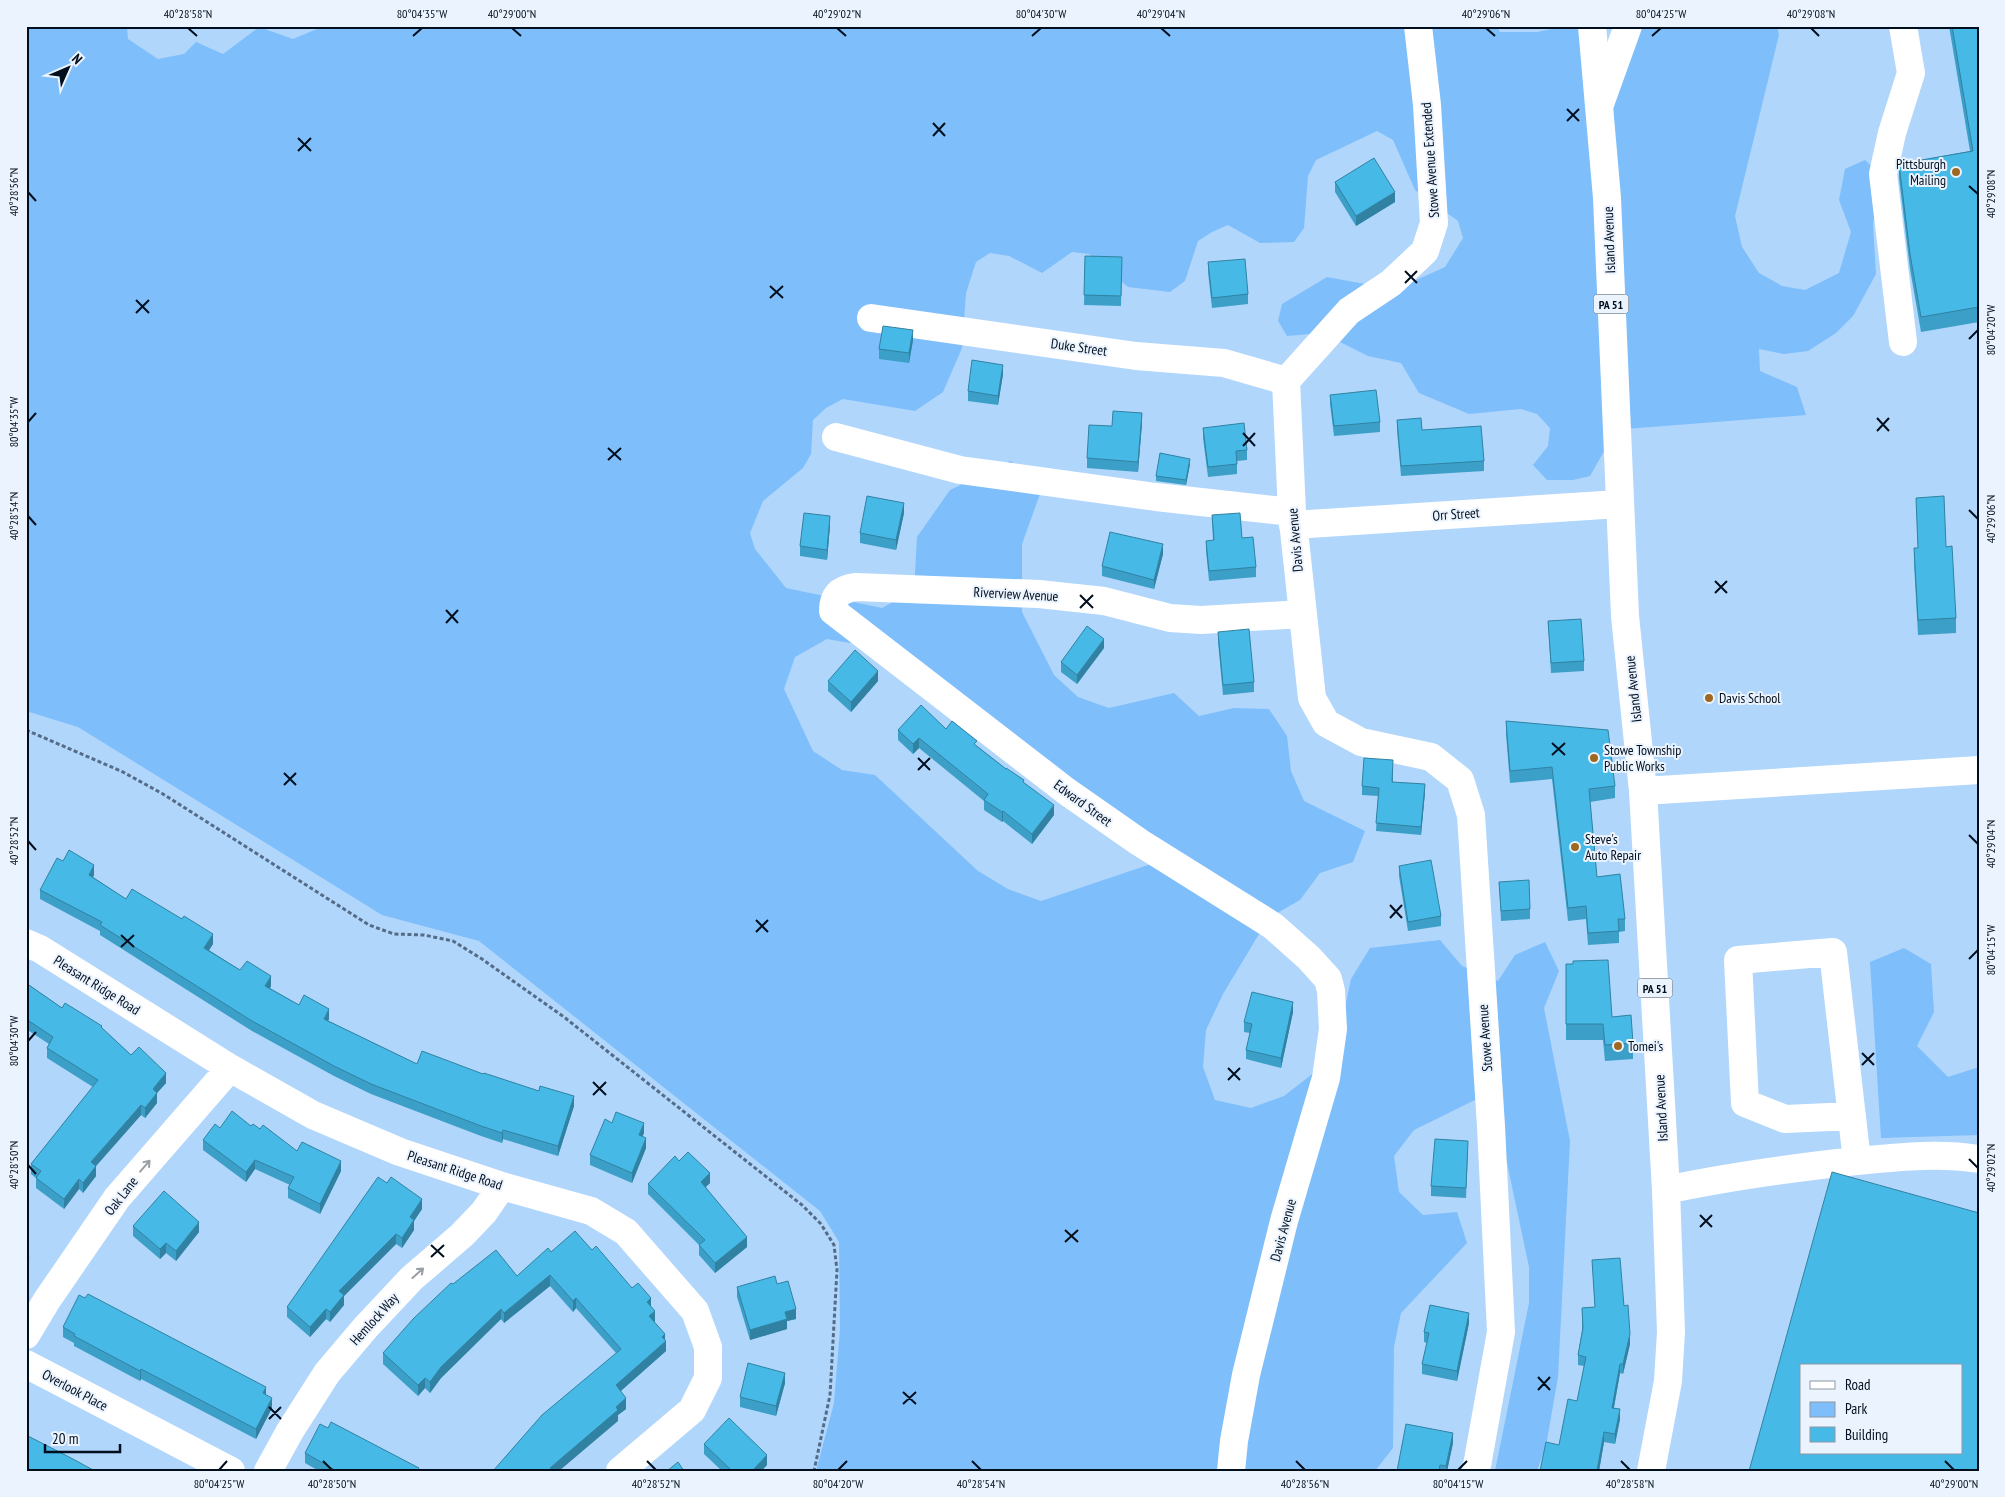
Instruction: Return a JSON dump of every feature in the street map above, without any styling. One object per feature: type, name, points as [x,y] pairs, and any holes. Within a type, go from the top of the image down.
[{"type":"street","name":"Stowe Avenue Extended","points":[[1286,381],[1350,311],[1391,283],[1425,250],[1434,223],[1427,105],[1418,26]]},
{"type":"street","name":"Island Avenue","points":[[1592,26],[1607,198],[1619,504],[1626,616],[1643,791],[1666,1190],[1670,1342],[1668,1381],[1651,1471]]},
{"type":"street","points":[[1600,104],[1628,26]]},
{"type":"street","points":[[1903,26],[1912,73],[1892,133],[1883,174],[1903,342]]},
{"type":"street","name":"Duke Street","points":[[871,318],[1136,356],[1224,363],[1286,381]]},
{"type":"street","name":"Davis Avenue","points":[[1286,381],[1293,518],[1312,698]]},
{"type":"street","name":"Orr Street","points":[[836,437],[960,470],[1293,518],[1619,504]]},
{"type":"street","name":"Riverview Avenue","points":[[833,611],[833,601],[838,593],[845,589],[856,587],[1039,594],[1104,601],[1170,618],[1201,620],[1302,614]]},
{"type":"street","name":"Edward Street","points":[[833,611],[1066,791],[1139,842],[1272,926],[1309,958],[1328,979],[1331,991]]},
{"type":"street","name":"Stowe Avenue","points":[[1312,698],[1326,723],[1360,742],[1431,757],[1460,780],[1471,815],[1491,1126],[1501,1332],[1476,1471]]},
{"type":"street","points":[[1643,791],[1979,770]]},
{"type":"street","name":"Pleasant Ridge Road","points":[[26,943],[40,949],[230,1068],[314,1115],[400,1152],[502,1186],[591,1211],[626,1232],[695,1311],[708,1346],[708,1378],[692,1410],[620,1471]]},
{"type":"street","points":[[1852,1116],[1785,1119],[1744,1103],[1738,960],[1833,952],[1852,1116],[1857,1161]]},
{"type":"street","name":"Davis Avenue","points":[[1231,1471],[1234,1441],[1246,1375],[1284,1221],[1326,1078],[1333,1028],[1331,991]]},
{"type":"street","name":"Oak Lane","points":[[26,1335],[47,1300],[117,1198],[230,1068]]},
{"type":"street","points":[[1666,1190],[1769,1170],[1857,1161],[1909,1156],[1960,1156],[1979,1159]]},
{"type":"street","name":"Hemlock Way","points":[[268,1471],[290,1431],[327,1373],[366,1327],[412,1278],[462,1235],[484,1212],[502,1186]]},
{"type":"street","name":"Overlook Place","points":[[26,1364],[231,1471]]},
{"type":"path","points":[[26,730],[123,772],[163,794],[369,925],[394,934],[424,935],[452,941],[564,1017],[802,1205],[821,1224],[834,1245],[837,1270],[830,1395],[814,1471]]},
{"type":"green space","points":[[26,26],[127,26],[128,39],[158,59],[184,54],[196,42],[223,54],[259,27],[293,39],[324,26],[1497,26],[1500,32],[1537,32],[1567,26],[1583,26],[1597,187],[1607,446],[1590,476],[1573,480],[1547,480],[1533,465],[1548,446],[1550,428],[1537,414],[1521,409],[1469,414],[1419,393],[1401,363],[1368,356],[1322,333],[1287,336],[1278,321],[1282,304],[1327,277],[1381,287],[1414,281],[1445,267],[1463,238],[1458,221],[1415,190],[1393,140],[1377,131],[1316,160],[1308,176],[1304,228],[1294,242],[1260,243],[1228,225],[1198,241],[1185,281],[1170,292],[1128,287],[1089,254],[1072,252],[1042,273],[1009,256],[990,253],[976,262],[966,293],[962,348],[943,392],[915,411],[843,399],[826,408],[813,420],[811,454],[803,468],[763,501],[750,533],[755,549],[786,588],[882,608],[914,590],[917,537],[950,490],[1010,461],[1045,480],[1022,544],[1022,612],[1054,675],[1078,697],[1109,708],[1174,693],[1199,716],[1234,708],[1269,709],[1287,736],[1291,771],[1304,801],[1365,831],[1353,862],[1320,873],[1300,900],[1272,916],[1088,799],[885,640],[850,643],[827,639],[795,657],[784,689],[813,751],[842,770],[875,775],[978,871],[1008,889],[1041,901],[1154,863],[1262,929],[1223,994],[1206,1030],[1203,1067],[1215,1100],[1251,1108],[1284,1096],[1311,1075],[1336,1050],[1351,979],[1370,948],[1440,940],[1462,966],[1498,981],[1515,955],[1545,942],[1559,971],[1544,1008],[1570,1141],[1558,1377],[1546,1446],[1537,1471],[1495,1471],[1529,1303],[1529,1267],[1499,1125],[1477,1099],[1414,1130],[1394,1156],[1399,1192],[1423,1215],[1457,1212],[1467,1243],[1401,1313],[1394,1347],[1393,1448],[1375,1471],[816,1471],[834,1403],[840,1329],[839,1242],[820,1211],[479,941],[382,915],[78,727],[26,711]]},
{"type":"green space","points":[[1633,26],[1777,26],[1779,35],[1735,216],[1742,247],[1759,273],[1782,286],[1805,290],[1839,273],[1851,232],[1839,200],[1845,169],[1865,160],[1882,176],[1873,224],[1876,274],[1853,316],[1836,333],[1808,351],[1784,354],[1759,349],[1760,371],[1797,387],[1806,415],[1625,429],[1609,99]]},
{"type":"green space","points":[[1904,948],[1931,964],[1934,1012],[1917,1046],[1948,1077],[1979,1067],[1979,1135],[1881,1138],[1870,962]]},
{"type":"building","name":"Pittsburgh Mailing","points":[[1952,26],[1979,26],[1979,307],[1921,317],[1910,254],[1899,164],[1973,151]]},
{"type":"building","points":[[1374,158],[1395,192],[1356,216],[1335,182]]},
{"type":"building","points":[[1085,256],[1122,257],[1121,296],[1084,295]]},
{"type":"building","points":[[1245,259],[1248,294],[1212,298],[1208,262]]},
{"type":"building","points":[[883,326],[913,330],[909,353],[879,349]]},
{"type":"building","points":[[972,360],[1003,365],[998,396],[968,391]]},
{"type":"building","points":[[1376,390],[1380,422],[1334,426],[1330,395]]},
{"type":"building","points":[[1113,411],[1142,413],[1138,462],[1087,458],[1089,425],[1112,426]]},
{"type":"building","points":[[1421,418],[1422,430],[1481,426],[1484,461],[1401,466],[1397,420]]},
{"type":"building","points":[[1244,423],[1247,450],[1236,451],[1237,464],[1208,467],[1203,428]]},
{"type":"building","points":[[1160,453],[1190,459],[1186,480],[1156,476]]},
{"type":"building","points":[[867,496],[904,503],[896,540],[860,533]]},
{"type":"building","points":[[1944,496],[1946,547],[1952,546],[1956,618],[1918,620],[1914,548],[1918,548],[1916,498]]},
{"type":"building","points":[[804,513],[830,516],[827,550],[800,546]]},
{"type":"building","points":[[1240,513],[1242,538],[1253,537],[1256,567],[1209,571],[1206,541],[1214,540],[1212,515]]},
{"type":"building","points":[[1110,532],[1163,544],[1154,580],[1102,566]]},
{"type":"building","points":[[1581,619],[1584,661],[1551,663],[1548,621]]},
{"type":"building","points":[[1087,626],[1104,639],[1077,675],[1061,662]]},
{"type":"building","points":[[1249,629],[1254,682],[1223,685],[1218,632]]},
{"type":"building","points":[[855,650],[878,671],[851,702],[828,681]]},
{"type":"building","points":[[921,705],[946,729],[952,721],[977,741],[974,744],[1006,769],[1024,780],[1023,782],[1054,805],[1032,834],[1003,811],[984,800],[988,794],[919,738],[913,744],[898,730]]},
{"type":"building","points":[[1506,721],[1608,730],[1615,786],[1589,789],[1597,877],[1620,874],[1625,919],[1618,919],[1619,931],[1588,933],[1586,906],[1568,908],[1552,767],[1510,771]]},
{"type":"building","points":[[1364,758],[1393,760],[1392,782],[1425,784],[1421,827],[1376,823],[1379,788],[1362,786]]},
{"type":"building","points":[[69,850],[94,865],[89,875],[126,899],[132,889],[182,919],[184,916],[213,934],[204,948],[240,970],[247,961],[271,976],[265,986],[299,1005],[304,995],[329,1009],[324,1019],[417,1064],[422,1051],[483,1074],[539,1091],[540,1086],[574,1096],[558,1146],[503,1130],[502,1133],[371,1084],[252,1021],[100,925],[102,922],[40,890],[57,858],[63,861]]},
{"type":"building","points":[[1431,860],[1441,916],[1408,922],[1399,866]]},
{"type":"building","points":[[1529,880],[1530,909],[1501,911],[1499,882]]},
{"type":"building","points":[[1608,960],[1612,1017],[1631,1015],[1633,1043],[1605,1045],[1603,1024],[1566,1024],[1566,964],[1573,964],[1573,961]]},
{"type":"building","points":[[26,983],[62,1008],[65,1003],[102,1026],[131,1055],[139,1047],[166,1073],[153,1089],[157,1093],[145,1108],[141,1105],[91,1162],[96,1166],[83,1183],[79,1179],[64,1199],[36,1178],[41,1171],[31,1164],[98,1080],[47,1048],[53,1037],[26,1019]]},
{"type":"building","points":[[1252,992],[1293,1002],[1281,1058],[1246,1050],[1252,1024],[1244,1022]]},
{"type":"building","points":[[232,1111],[251,1126],[253,1124],[260,1129],[263,1125],[297,1151],[302,1142],[341,1161],[320,1204],[288,1188],[294,1177],[255,1160],[246,1172],[203,1140],[215,1124],[220,1128]]},
{"type":"building","points":[[616,1112],[644,1123],[639,1135],[646,1138],[632,1173],[590,1155],[605,1119],[612,1123]]},
{"type":"building","points":[[1435,1139],[1468,1141],[1466,1188],[1431,1186]]},
{"type":"building","points":[[688,1152],[710,1173],[701,1182],[747,1237],[715,1263],[699,1245],[705,1240],[648,1184],[675,1156],[679,1161]]},
{"type":"building","points":[[1832,1172],[1979,1213],[1979,1471],[1749,1471]]},
{"type":"building","points":[[378,1177],[387,1183],[391,1177],[422,1199],[410,1217],[414,1220],[402,1238],[396,1234],[339,1291],[344,1295],[330,1312],[326,1309],[310,1327],[287,1307]]},
{"type":"building","points":[[164,1191],[199,1222],[176,1251],[166,1243],[160,1249],[133,1226]]},
{"type":"building","points":[[575,1231],[592,1250],[596,1246],[632,1288],[638,1283],[651,1298],[647,1302],[655,1311],[649,1316],[665,1334],[662,1337],[666,1341],[616,1385],[626,1398],[616,1407],[618,1410],[550,1468],[553,1471],[493,1471],[542,1415],[621,1349],[576,1298],[573,1301],[550,1275],[504,1313],[501,1309],[441,1367],[430,1382],[425,1378],[418,1385],[383,1353],[413,1319],[451,1283],[453,1284],[496,1250],[517,1276],[548,1248],[551,1252]]},
{"type":"building","points":[[1620,1258],[1624,1306],[1628,1305],[1630,1334],[1623,1364],[1620,1364],[1612,1408],[1620,1409],[1615,1434],[1604,1432],[1597,1471],[1540,1471],[1546,1442],[1559,1445],[1568,1399],[1577,1401],[1586,1357],[1578,1355],[1583,1328],[1582,1308],[1595,1307],[1592,1260]]},
{"type":"building","points":[[775,1276],[777,1284],[788,1281],[796,1309],[785,1312],[787,1319],[750,1330],[737,1287]]},
{"type":"building","points":[[88,1294],[266,1387],[263,1393],[272,1398],[256,1429],[74,1336],[75,1334],[63,1327],[79,1295],[85,1298]]},
{"type":"building","points":[[1430,1305],[1469,1313],[1457,1371],[1422,1364],[1429,1333],[1424,1332]]},
{"type":"building","points":[[748,1363],[785,1373],[776,1406],[740,1397]]},
{"type":"building","points":[[729,1418],[767,1455],[752,1471],[732,1471],[704,1444]]},
{"type":"building","points":[[331,1422],[419,1468],[417,1471],[337,1471],[305,1453],[320,1424],[328,1428]]},
{"type":"building","points":[[1406,1424],[1453,1433],[1446,1466],[1440,1465],[1439,1471],[1397,1471]]},
{"type":"building","points":[[26,1435],[71,1458],[95,1471],[26,1471]]},
{"type":"building","points":[[678,1462],[684,1471],[667,1471]]},
{"type":"place","name":"Pittsburgh Mailing","points":[[1956,172]]},
{"type":"place","name":"Davis School","points":[[1709,698]]},
{"type":"place","name":"Stowe Township Public Works","points":[[1594,758]]},
{"type":"place","name":"Steve's Auto Repair","points":[[1575,847]]},
{"type":"place","name":"Tomei's","points":[[1618,1046]]}]
